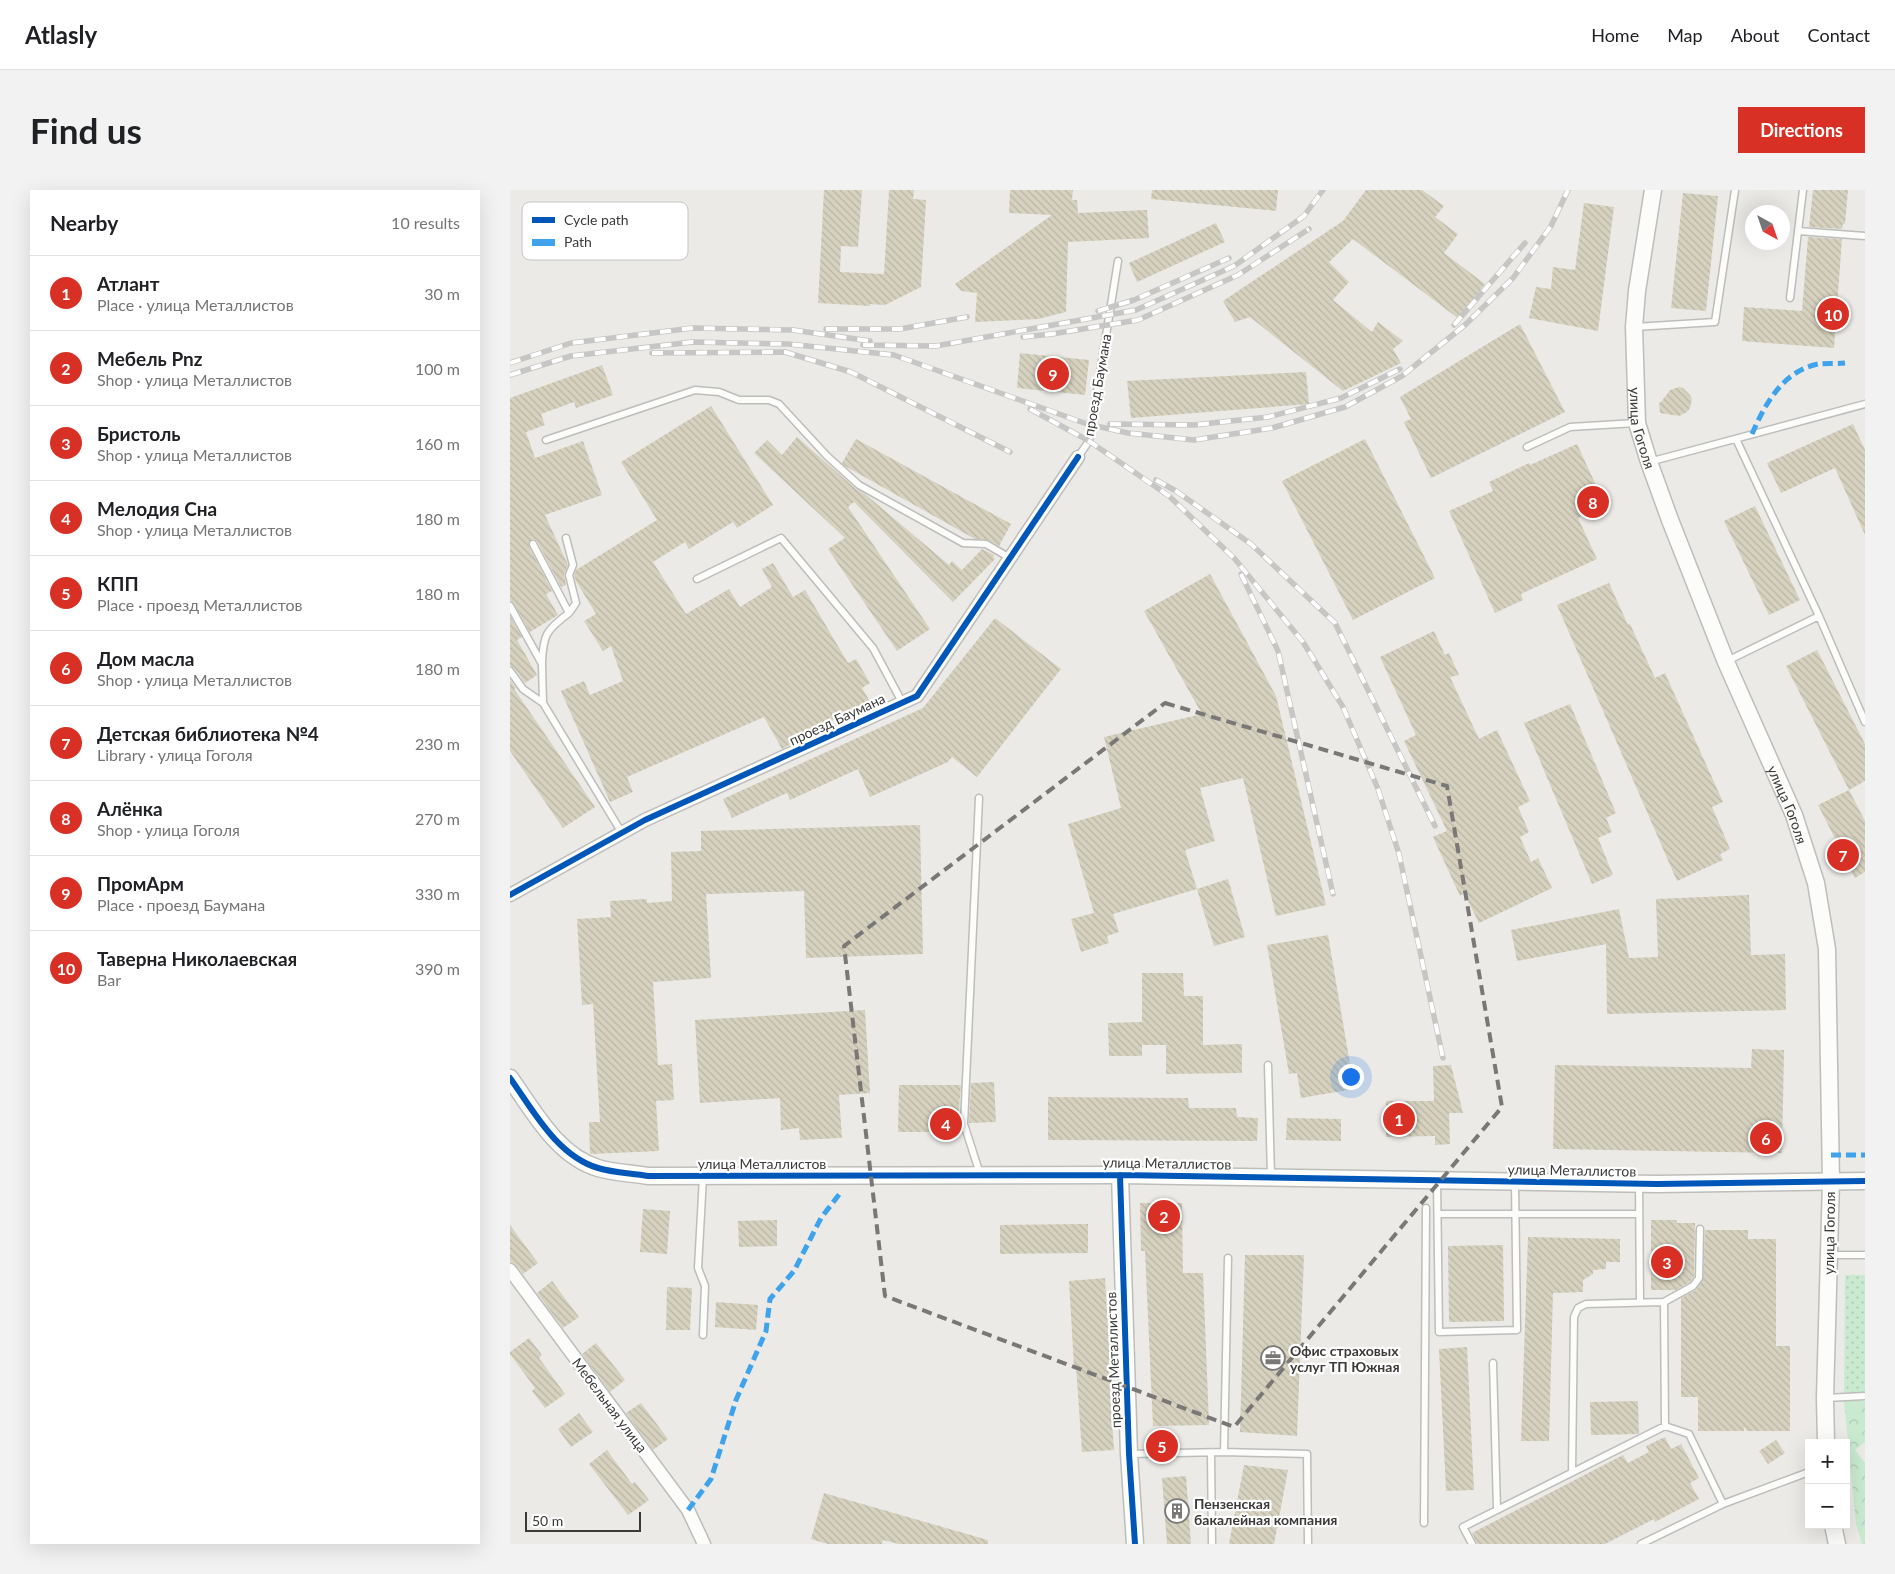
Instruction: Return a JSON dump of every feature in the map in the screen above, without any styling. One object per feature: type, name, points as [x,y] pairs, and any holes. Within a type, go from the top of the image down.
[{"type":"street","name":"улица Гоголя","points":[[1653,190],[1637,291],[1634,327],[1637,422],[1649,462],[1726,662],[1794,815],[1816,883],[1827,949],[1831,1181],[1825,1398],[1826,1439]]},
{"type":"street","name":"проезд Баумана","points":[[510,895],[645,820],[917,696],[1078,457]]},
{"type":"street","name":"улица Металлистов","points":[[510,1078],[550,1133],[571,1154],[598,1168],[648,1176],[1120,1175],[1639,1184],[1865,1181]]},
{"type":"street","name":"проезд Металлистов","points":[[1120,1175],[1129,1454],[1135,1544]]},
{"type":"street","name":"Мебельная улица","points":[[510,1270],[688,1510],[704,1544]]},
{"type":"street","points":[[1834,1529],[1837,1544]]},
{"type":"lane","points":[[1634,327],[1715,322],[1736,190]]},
{"type":"lane","points":[[1790,298],[1803,190]]},
{"type":"lane","points":[[1798,231],[1865,236]]},
{"type":"lane","name":"проезд Баумана","points":[[1078,457],[1089,441],[1118,261]]},
{"type":"lane","points":[[546,440],[695,390],[719,392],[740,400],[768,400],[779,404],[787,411],[827,456],[859,485],[962,543],[986,544],[1010,558]]},
{"type":"lane","points":[[1649,462],[1865,404]]},
{"type":"lane","points":[[1527,447],[1570,427],[1637,422]]},
{"type":"lane","points":[[1736,439],[1819,616],[1865,722]]},
{"type":"lane","points":[[543,703],[542,640],[555,623],[569,613],[576,604],[569,575],[573,565],[566,538]]},
{"type":"lane","points":[[698,579],[781,538],[872,648],[902,702]]},
{"type":"lane","points":[[533,544],[569,613]]},
{"type":"lane","points":[[510,606],[542,664]]},
{"type":"lane","points":[[1726,662],[1819,616]]},
{"type":"lane","points":[[510,671],[523,690],[543,703],[622,833]]},
{"type":"lane","points":[[979,798],[964,1124],[981,1175]]},
{"type":"lane","points":[[1268,1065],[1271,1177]]},
{"type":"lane","points":[[703,1176],[698,1268],[705,1286],[703,1335]]},
{"type":"lane","points":[[1437,1180],[1439,1332],[1517,1330],[1515,1181]]},
{"type":"lane","points":[[1639,1184],[1640,1302]]},
{"type":"lane","points":[[1424,1523],[1426,1208]]},
{"type":"lane","points":[[1438,1214],[1639,1214]]},
{"type":"lane","points":[[1572,1472],[1576,1311],[1586,1304],[1664,1302],[1693,1286],[1698,1281],[1700,1229]]},
{"type":"lane","points":[[1829,1255],[1865,1255]]},
{"type":"lane","points":[[1224,1452],[1228,1258]]},
{"type":"lane","points":[[1664,1302],[1665,1426]]},
{"type":"lane","points":[[1493,1362],[1497,1509]]},
{"type":"lane","points":[[1825,1398],[1865,1396]]},
{"type":"lane","points":[[1472,1544],[1463,1527],[1665,1426],[1689,1434],[1723,1504]]},
{"type":"lane","points":[[1129,1454],[1224,1452],[1307,1454],[1308,1544]]},
{"type":"lane","points":[[1211,1453],[1212,1544]]},
{"type":"lane","points":[[1642,1544],[1723,1504],[1805,1473]]},
{"type":"highlighted area","points":[[1165,703],[1447,786],[1502,1107],[1234,1427],[885,1296],[844,946]]},
{"type":"green space","points":[[1845,1275],[1865,1275],[1865,1393],[1844,1394]]},
{"type":"green space","points":[[1844,1401],[1865,1401],[1865,1442],[1855,1450],[1865,1463],[1865,1544],[1862,1544],[1856,1524],[1850,1462],[1850,1439],[1848,1439]]},
{"type":"building","points":[[824,190],[862,190],[858,247],[841,246],[840,272],[884,274],[889,190],[914,190],[913,199],[926,200],[921,287],[885,305],[818,303]]},
{"type":"building","points":[[1010,190],[1073,190],[1072,200],[1077,200],[1078,213],[1147,210],[1149,238],[1068,242],[1066,312],[1038,319],[975,322],[977,293],[961,291],[955,284],[1052,215],[1009,213]]},
{"type":"building","points":[[1152,190],[1278,190],[1276,211],[1151,199]]},
{"type":"building","points":[[1366,190],[1422,190],[1444,206],[1435,217],[1458,234],[1444,253],[1485,284],[1459,319],[1353,239],[1329,262],[1349,282],[1333,300],[1372,332],[1378,322],[1403,341],[1393,349],[1401,363],[1343,391],[1250,317],[1235,322],[1223,301],[1343,221]]},
{"type":"building","points":[[1813,190],[1848,190],[1845,224],[1843,224],[1842,229],[1809,227]]},
{"type":"building","points":[[1683,193],[1718,196],[1706,311],[1671,308]]},
{"type":"building","points":[[1584,203],[1614,207],[1598,331],[1529,318],[1536,287],[1551,289],[1553,267],[1575,270]]},
{"type":"building","points":[[1216,223],[1225,242],[1137,282],[1129,263]]},
{"type":"building","points":[[1808,237],[1842,239],[1834,348],[1742,341],[1744,307],[1802,311]]},
{"type":"building","points":[[1520,324],[1565,412],[1431,478],[1404,422],[1411,419],[1400,397]]},
{"type":"building","points":[[1020,353],[1089,360],[1085,395],[1017,388]]},
{"type":"building","points":[[602,365],[613,395],[576,408],[574,402],[541,414],[545,425],[526,432],[535,458],[583,441],[602,495],[545,515],[568,565],[564,574],[566,585],[561,587],[537,541],[533,539],[529,542],[529,546],[552,591],[546,594],[558,615],[530,632],[514,604],[510,601],[510,398]]},
{"type":"building","points":[[1306,372],[1309,404],[1131,418],[1127,381]]},
{"type":"building","points":[[1679,387],[1683,388],[1690,395],[1692,399],[1690,408],[1679,416],[1660,413],[1659,403],[1670,390]]},
{"type":"building","points":[[711,406],[773,505],[737,528],[733,522],[689,549],[685,542],[653,562],[686,614],[729,589],[740,607],[772,587],[762,569],[773,563],[793,597],[805,590],[848,663],[856,659],[870,683],[862,688],[869,700],[782,749],[764,717],[627,777],[633,792],[610,802],[561,691],[584,681],[590,695],[623,681],[611,646],[603,651],[584,621],[596,614],[574,575],[576,570],[657,520],[621,462]]},
{"type":"building","points":[[1853,424],[1865,450],[1865,535],[1835,468],[1781,493],[1767,463]]},
{"type":"building","points":[[797,437],[856,489],[865,494],[949,565],[952,561],[962,570],[982,549],[994,555],[995,559],[953,602],[854,502],[848,507],[930,629],[897,651],[828,549],[845,538],[754,453],[767,440],[782,455]]},
{"type":"building","points":[[856,439],[1011,524],[999,546],[988,540],[975,539],[845,466],[842,463]]},
{"type":"building","points":[[1365,439],[1435,578],[1353,620],[1282,481]]},
{"type":"building","points":[[1577,444],[1605,505],[1578,518],[1597,559],[1521,594],[1523,600],[1495,613],[1449,511],[1493,491],[1489,482],[1529,463],[1530,465]]},
{"type":"building","points":[[1755,506],[1800,600],[1769,615],[1724,521]]},
{"type":"building","points":[[1210,574],[1276,696],[1326,905],[1276,916],[1243,778],[1200,788],[1215,841],[1185,850],[1197,889],[1113,914],[1119,932],[1107,936],[1109,943],[1081,952],[1071,919],[1094,913],[1068,824],[1121,808],[1104,737],[1202,714],[1144,611]]},
{"type":"building","points":[[1609,583],[1655,678],[1665,673],[1723,802],[1712,807],[1730,849],[1720,854],[1723,860],[1677,881],[1557,605]]},
{"type":"building","points":[[510,616],[522,637],[517,640],[537,675],[525,683],[514,668],[510,666]]},
{"type":"building","points":[[995,618],[1061,669],[977,777],[952,757],[948,762],[870,797],[858,769],[790,800],[787,793],[732,818],[723,799],[923,708]]},
{"type":"building","points":[[1434,631],[1445,655],[1449,653],[1459,675],[1450,677],[1479,739],[1497,730],[1530,801],[1518,807],[1529,832],[1520,837],[1531,862],[1538,858],[1552,888],[1479,923],[1464,893],[1460,896],[1433,837],[1447,831],[1404,741],[1416,735],[1380,657]]},
{"type":"building","points":[[1817,650],[1865,744],[1865,781],[1849,790],[1786,666]]},
{"type":"building","points":[[510,680],[516,688],[514,689],[595,807],[563,828],[510,751]]},
{"type":"building","points":[[1570,704],[1616,813],[1606,818],[1612,832],[1598,838],[1613,875],[1592,884],[1524,723]]},
{"type":"building","points":[[1849,790],[1865,821],[1865,872],[1855,878],[1818,805]]},
{"type":"building","points":[[920,825],[923,954],[806,958],[804,891],[706,894],[711,978],[653,982],[658,1065],[672,1064],[674,1100],[656,1101],[659,1151],[590,1154],[589,1122],[600,1122],[593,1004],[582,1005],[577,919],[611,917],[610,901],[647,899],[647,903],[672,901],[671,852],[701,851],[701,831]]},
{"type":"building","points":[[1228,879],[1245,937],[1214,946],[1197,889]]},
{"type":"building","points":[[1749,895],[1751,955],[1785,954],[1786,1010],[1607,1014],[1606,944],[1517,961],[1511,930],[1619,909],[1629,958],[1658,957],[1656,899]]},
{"type":"building","points":[[1328,935],[1350,1064],[1344,1065],[1348,1090],[1301,1098],[1297,1073],[1289,1074],[1267,945]]},
{"type":"building","points":[[1142,973],[1183,973],[1184,996],[1203,996],[1203,1045],[1242,1044],[1242,1073],[1166,1074],[1166,1045],[1142,1045],[1142,1056],[1109,1056],[1108,1023],[1142,1022]]},
{"type":"building","points":[[865,1010],[870,1093],[839,1095],[842,1138],[800,1140],[799,1128],[781,1130],[780,1098],[700,1103],[695,1020]]},
{"type":"building","points":[[1752,1049],[1784,1050],[1782,1153],[1553,1149],[1555,1065],[1751,1068]]},
{"type":"building","points":[[1451,1065],[1463,1113],[1449,1113],[1450,1144],[1435,1145],[1435,1136],[1386,1137],[1386,1101],[1434,1101],[1433,1066]]},
{"type":"building","points":[[994,1082],[996,1122],[969,1123],[971,1083]]},
{"type":"building","points":[[899,1085],[961,1085],[957,1132],[898,1132]]},
{"type":"building","points":[[1048,1097],[1188,1098],[1189,1108],[1236,1108],[1237,1117],[1258,1118],[1257,1141],[1048,1140]]},
{"type":"building","points":[[1287,1118],[1341,1119],[1341,1141],[1286,1140]]},
{"type":"building","points":[[1140,1203],[1182,1203],[1183,1273],[1203,1273],[1209,1425],[1153,1426],[1145,1251],[1141,1251]]},
{"type":"building","points":[[643,1209],[670,1211],[667,1254],[640,1252]]},
{"type":"building","points":[[777,1220],[777,1246],[739,1247],[738,1221]]},
{"type":"building","points":[[1651,1220],[1676,1220],[1677,1223],[1695,1223],[1694,1276],[1690,1282],[1676,1290],[1651,1290]]},
{"type":"building","points":[[1088,1224],[1088,1253],[1000,1254],[1000,1225]]},
{"type":"building","points":[[510,1225],[538,1263],[523,1274],[510,1261]]},
{"type":"building","points":[[1705,1230],[1748,1230],[1748,1239],[1776,1239],[1776,1346],[1790,1346],[1790,1431],[1747,1431],[1744,1427],[1744,1431],[1698,1431],[1698,1397],[1681,1397],[1681,1298],[1696,1290],[1703,1280]]},
{"type":"building","points":[[1528,1237],[1620,1239],[1620,1262],[1606,1262],[1606,1269],[1593,1270],[1593,1274],[1583,1280],[1583,1292],[1553,1293],[1549,1441],[1521,1441]]},
{"type":"building","points":[[1503,1245],[1504,1321],[1449,1322],[1448,1246]]},
{"type":"building","points":[[1245,1255],[1304,1255],[1297,1436],[1240,1432]]},
{"type":"building","points":[[1105,1278],[1114,1450],[1082,1452],[1069,1281]]},
{"type":"building","points":[[552,1281],[579,1317],[563,1328],[537,1293]]},
{"type":"building","points":[[667,1287],[692,1288],[690,1330],[666,1330]]},
{"type":"building","points":[[716,1302],[758,1305],[756,1330],[715,1327]]},
{"type":"building","points":[[529,1338],[542,1355],[539,1358],[565,1394],[545,1408],[532,1391],[535,1388],[510,1354],[510,1352]]},
{"type":"building","points":[[596,1343],[625,1380],[610,1392],[582,1354]]},
{"type":"building","points":[[1467,1347],[1474,1490],[1446,1491],[1439,1349]]},
{"type":"building","points":[[1638,1401],[1639,1434],[1591,1435],[1590,1402]]},
{"type":"building","points":[[641,1403],[668,1439],[653,1450],[626,1413]]},
{"type":"building","points":[[579,1413],[593,1432],[571,1447],[558,1429]]},
{"type":"building","points":[[1665,1437],[1671,1449],[1681,1444],[1699,1478],[1690,1483],[1699,1499],[1655,1522],[1654,1519],[1605,1544],[1477,1544],[1472,1533],[1623,1455],[1628,1463],[1649,1452],[1646,1446]]},
{"type":"building","points":[[1776,1440],[1785,1453],[1768,1464],[1759,1451]]},
{"type":"building","points":[[607,1450],[632,1484],[635,1482],[649,1500],[628,1515],[589,1464]]},
{"type":"building","points":[[1244,1465],[1288,1470],[1274,1544],[1229,1544]]},
{"type":"building","name":"Пензенская бакалейная компания","points":[[1186,1476],[1191,1544],[1167,1544],[1162,1478]]},
{"type":"building","points":[[824,1493],[988,1540],[988,1544],[899,1544],[883,1540],[882,1544],[828,1544],[811,1539]]},
{"type":"railway","points":[[863,345],[936,346],[1136,310],[1234,266],[1304,216],[1323,190]]},
{"type":"railway","points":[[510,375],[571,356],[692,342],[788,344],[894,355],[1087,424],[1128,433],[1194,440],[1272,428],[1345,407],[1402,376],[1465,325],[1513,278],[1551,226],[1568,190]]},
{"type":"railway","points":[[1023,337],[1138,320],[1238,275],[1309,229]]},
{"type":"railway","points":[[1454,325],[1525,243]]},
{"type":"railway","points":[[1098,311],[1134,300],[1229,258]]},
{"type":"railway","points":[[826,329],[900,329],[967,317]]},
{"type":"railway","points":[[510,363],[571,343],[693,328],[793,330],[870,341]]},
{"type":"railway","points":[[652,353],[785,352],[851,372],[1010,452]]},
{"type":"railway","points":[[1110,424],[1194,425],[1268,417],[1341,398],[1400,369]]},
{"type":"railway","points":[[1030,409],[1089,441],[1169,496],[1234,558],[1303,642],[1343,707],[1378,789],[1399,854],[1443,1058]]},
{"type":"railway","points":[[1156,480],[1176,491],[1251,544],[1335,623],[1435,826]]},
{"type":"railway","points":[[1241,574],[1278,651],[1333,894]]},
{"type":"marked path","points":[[1752,434],[1769,401],[1785,381],[1806,368],[1818,364],[1845,363]]},
{"type":"marked path","points":[[1831,1155],[1865,1155]]},
{"type":"marked path","points":[[688,1510],[711,1479],[736,1400],[766,1331],[770,1299],[794,1271],[821,1218],[841,1192]]},
{"type":"cycle path","points":[[510,895],[645,820],[917,696],[1078,457]]},
{"type":"cycle path","points":[[510,1078],[547,1130],[570,1153],[583,1162],[598,1168],[648,1176],[1120,1175],[1657,1184],[1865,1181]]},
{"type":"cycle path","points":[[1120,1175],[1129,1454],[1135,1544]]},
{"type":"place","name":"Таверна Николаевская","points":[[1833,314]]},
{"type":"place","name":"ПромАрм","points":[[1053,374]]},
{"type":"place","name":"Алёнка","points":[[1593,502]]},
{"type":"place","name":"Детская библиотека №4","points":[[1843,855]]},
{"type":"place","name":"Атлант","points":[[1399,1119]]},
{"type":"place","name":"Мелодия Сна","points":[[946,1124]]},
{"type":"place","name":"Дом масла","points":[[1766,1138]]},
{"type":"place","name":"Мебель Pnz","points":[[1164,1216]]},
{"type":"place","name":"Бристоль","points":[[1667,1262]]},
{"type":"place","name":"Офис страховых услуг ТП Южная","points":[[1273,1358]]},
{"type":"place","name":"КПП","points":[[1162,1446]]},
{"type":"place","name":"Пензенская бакалейная компания","points":[[1177,1511]]}]
